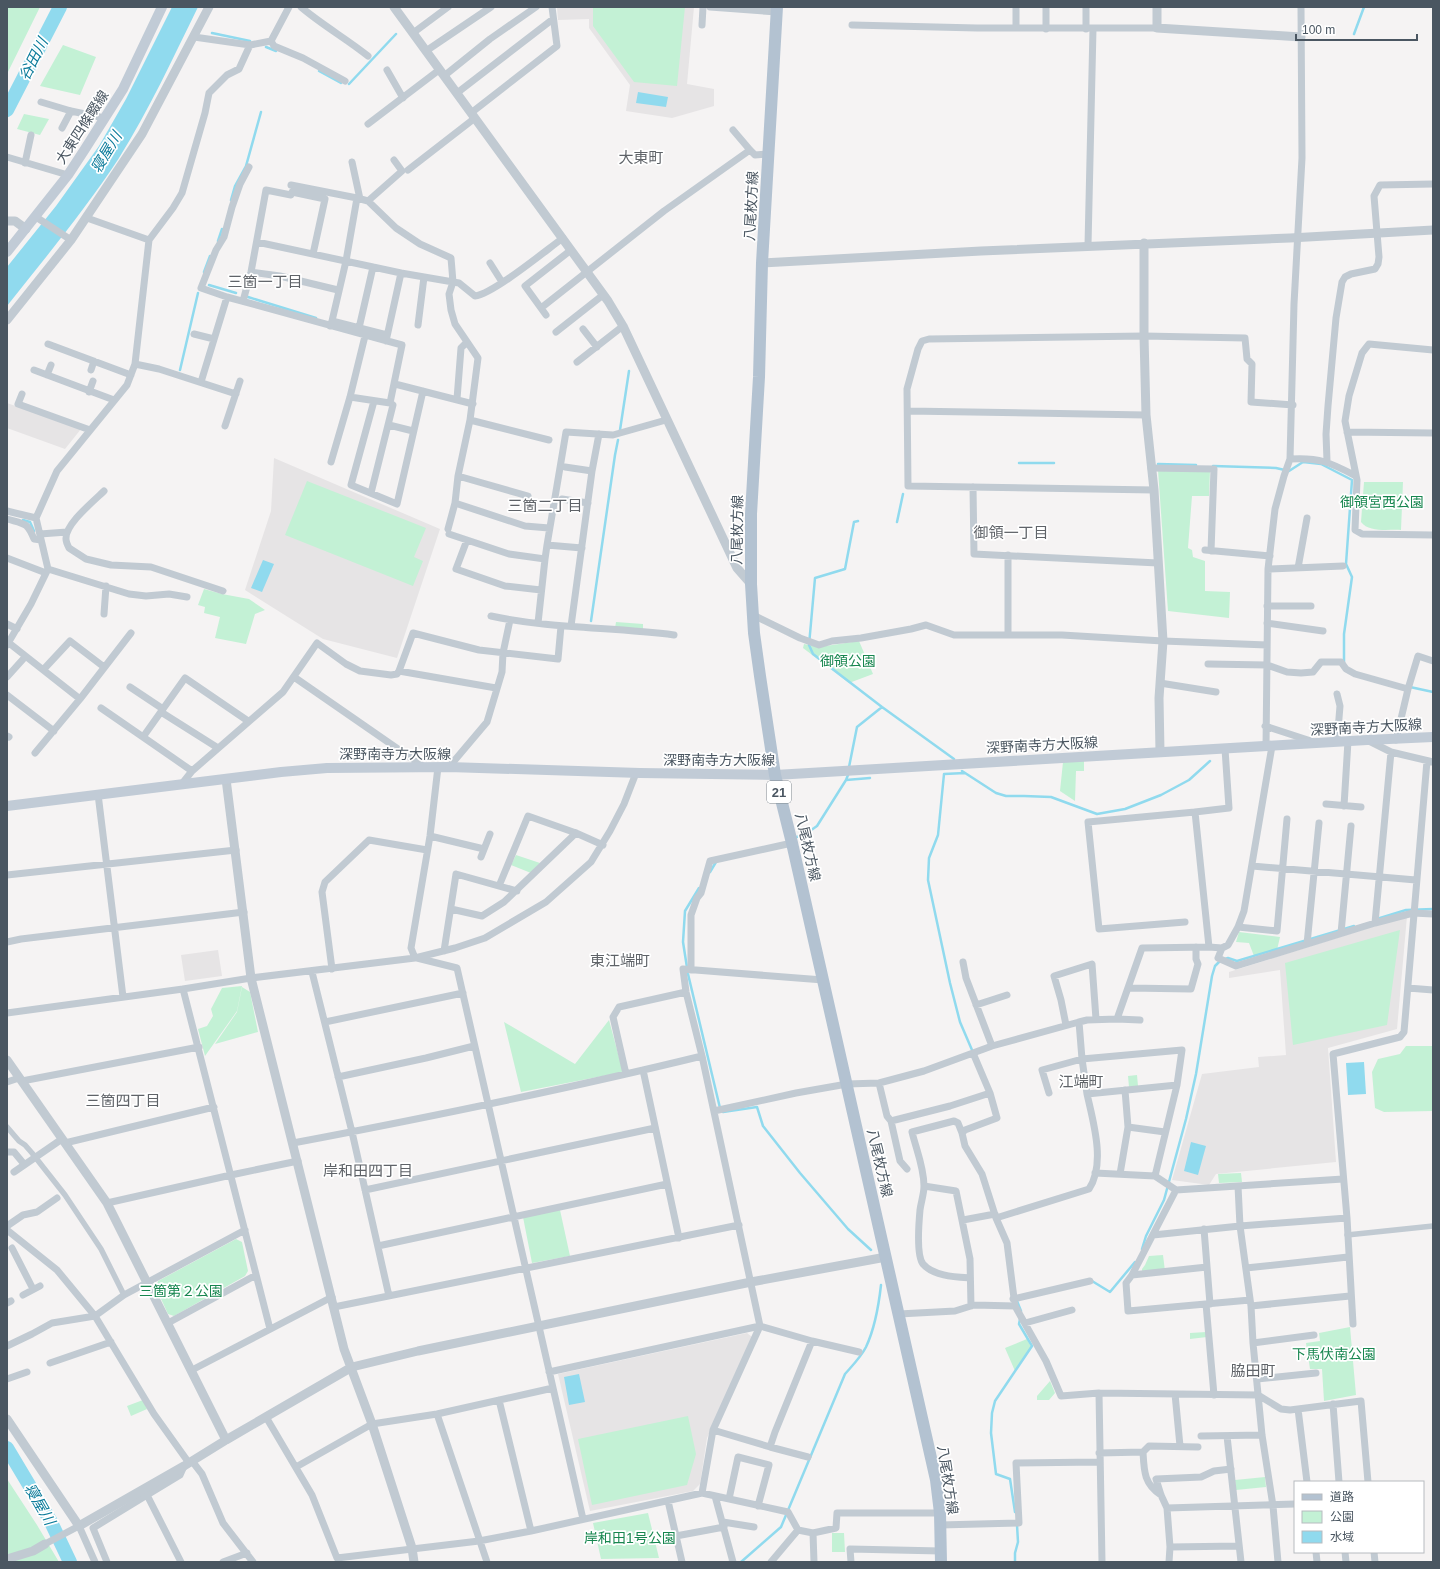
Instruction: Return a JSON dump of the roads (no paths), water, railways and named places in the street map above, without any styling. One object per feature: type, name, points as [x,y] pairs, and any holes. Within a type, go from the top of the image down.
[{"type":"main road","name":"大東四條畷線","points":[[7,252],[26,229],[39,219],[123,89],[162,7]]},
{"type":"main road","name":"八尾枚方線","points":[[777,9],[762,263],[759,377],[751,514],[751,584],[753,615],[760,676],[775,775],[792,843],[936,1480],[940,1519],[941,1556]]},
{"type":"main road","name":"深野南寺方大阪線","points":[[7,806],[281,772],[327,768],[449,767],[636,773],[775,775],[1433,737]]},
{"type":"street","points":[[7,320],[69,239],[87,218],[142,134],[209,7]]},
{"type":"street","points":[[271,41],[289,7]]},
{"type":"street","points":[[301,7],[368,56]]},
{"type":"street","points":[[394,7],[604,295],[622,326],[737,568],[751,584]]},
{"type":"street","points":[[413,33],[448,7]]},
{"type":"street","points":[[426,51],[492,7]]},
{"type":"street","points":[[368,124],[403,98],[442,73],[536,7]]},
{"type":"street","points":[[408,170],[557,46],[552,7]]},
{"type":"street","points":[[702,25],[703,7]]},
{"type":"street","points":[[710,7],[777,9]]},
{"type":"street","points":[[1016,7],[1016,28]]},
{"type":"street","points":[[1046,7],[1046,28]]},
{"type":"street","points":[[1086,7],[1089,29],[1088,246]]},
{"type":"street","points":[[1157,7],[1157,28]]},
{"type":"street","points":[[1117,1019],[1142,948],[1222,948],[1228,946],[1244,911],[1269,746],[1265,726],[1268,569],[1275,509],[1290,459],[1293,405],[1294,306],[1302,158],[1301,7]]},
{"type":"street","points":[[457,93],[553,19]]},
{"type":"street","points":[[852,25],[1089,29],[1157,28],[1301,37]]},
{"type":"street","points":[[194,37],[250,45],[271,41]]},
{"type":"street","points":[[271,41],[274,46],[303,58],[345,81]]},
{"type":"street","points":[[80,699],[8,644],[31,604],[47,571],[36,518],[57,471],[126,385],[132,375],[135,364],[149,240],[173,208],[182,193],[210,93],[227,75],[239,69],[250,45]]},
{"type":"street","points":[[387,70],[403,98]]},
{"type":"street","points":[[41,102],[71,111],[104,118]]},
{"type":"street","points":[[62,128],[71,111]]},
{"type":"street","points":[[733,130],[755,155],[769,154]]},
{"type":"street","points":[[25,163],[30,135]]},
{"type":"street","points":[[541,308],[664,211],[750,150]]},
{"type":"street","points":[[7,157],[68,175]]},
{"type":"street","points":[[368,202],[402,170],[394,160]]},
{"type":"street","points":[[331,324],[359,198],[352,162]]},
{"type":"street","points":[[249,167],[240,184],[224,237],[216,250],[201,288],[227,297],[331,324],[365,336],[386,338]]},
{"type":"street","points":[[1327,461],[1326,434],[1328,406],[1336,318],[1342,282],[1345,277],[1351,274],[1375,269],[1378,264],[1378,232],[1374,196],[1380,185],[1433,184]]},
{"type":"street","points":[[291,185],[359,198],[368,202],[396,228],[420,244],[451,258],[453,282],[449,294],[451,310],[455,324],[478,358],[473,404],[458,476],[455,503],[449,531],[467,540],[509,554],[545,559]]},
{"type":"street","points":[[243,301],[251,272],[266,190],[291,195],[292,192],[325,198],[313,254]]},
{"type":"street","points":[[87,218],[149,240]]},
{"type":"street","points":[[39,219],[69,239]]},
{"type":"street","points":[[7,222],[15,221],[26,229]]},
{"type":"street","points":[[762,263],[1144,243],[1433,230]]},
{"type":"street","points":[[257,242],[401,273],[460,283],[475,296],[481,296],[563,238]]},
{"type":"street","points":[[1144,243],[1146,414],[1154,490],[1163,641],[1159,698],[1160,752]]},
{"type":"street","points":[[546,315],[525,286],[571,250]]},
{"type":"street","points":[[490,263],[502,282]]},
{"type":"street","points":[[360,328],[373,267]]},
{"type":"street","points":[[251,272],[280,276],[338,290]]},
{"type":"street","points":[[386,338],[401,273]]},
{"type":"street","points":[[418,325],[424,277]]},
{"type":"street","points":[[556,332],[604,295]]},
{"type":"street","points":[[200,382],[227,297]]},
{"type":"street","points":[[331,324],[360,328],[402,345],[390,403],[393,406],[371,493]]},
{"type":"street","points":[[577,362],[622,326]]},
{"type":"street","points":[[583,329],[597,347]]},
{"type":"street","points":[[194,334],[214,339]]},
{"type":"street","points":[[331,462],[365,336]]},
{"type":"street","points":[[1154,490],[908,486],[908,389],[918,349],[922,341],[929,339],[1144,336],[1245,338],[1248,359],[1252,364],[1251,402],[1293,405]]},
{"type":"street","points":[[457,399],[461,348],[467,342]]},
{"type":"street","points":[[48,344],[132,375]]},
{"type":"street","points":[[1433,350],[1369,344],[1362,353],[1349,396],[1345,421],[1356,476],[1356,530],[1362,534],[1433,534]]},
{"type":"street","points":[[91,370],[94,361]]},
{"type":"street","points":[[135,364],[159,369],[236,394]]},
{"type":"street","points":[[47,375],[51,365]]},
{"type":"street","points":[[34,370],[89,392],[114,400]]},
{"type":"street","points":[[89,392],[93,381]]},
{"type":"street","points":[[225,426],[240,381]]},
{"type":"street","points":[[394,384],[473,404]]},
{"type":"street","points":[[374,401],[351,485],[397,504],[423,391]]},
{"type":"street","points":[[22,394],[18,404],[90,430]]},
{"type":"street","points":[[350,396],[390,403]]},
{"type":"street","points":[[908,411],[1146,414]]},
{"type":"street","points":[[470,420],[488,428],[530,439],[549,440]]},
{"type":"street","points":[[538,623],[549,528],[566,432],[613,435],[666,420]]},
{"type":"street","points":[[389,425],[413,431]]},
{"type":"street","points":[[1347,432],[1433,433]]},
{"type":"street","points":[[571,626],[592,471],[599,434]]},
{"type":"street","points":[[1290,459],[1305,458],[1327,461],[1356,476]]},
{"type":"street","points":[[565,467],[592,471]]},
{"type":"street","points":[[1151,468],[1214,469],[1208,550],[1270,556]]},
{"type":"street","points":[[458,476],[517,496],[528,496]]},
{"type":"street","points":[[973,487],[974,554],[1158,563]]},
{"type":"street","points":[[104,491],[71,524],[66,539],[69,548],[86,559],[111,566],[151,567],[223,591]]},
{"type":"street","points":[[562,499],[588,503]]},
{"type":"street","points":[[455,503],[525,526],[549,528]]},
{"type":"street","points":[[7,511],[36,518]]},
{"type":"street","points":[[1298,568],[1307,518]]},
{"type":"street","points":[[7,520],[26,524],[34,539],[68,532]]},
{"type":"street","points":[[467,540],[456,569],[505,586],[541,590]]},
{"type":"street","points":[[547,544],[582,548]]},
{"type":"street","points":[[1008,555],[1008,635]]},
{"type":"street","points":[[7,558],[129,594],[146,596],[169,594],[187,597]]},
{"type":"street","points":[[1268,569],[1343,566]]},
{"type":"street","points":[[104,614],[106,586]]},
{"type":"street","points":[[1267,606],[1311,606]]},
{"type":"street","points":[[753,615],[800,638],[819,645],[926,625],[954,635],[1062,634],[1163,641],[1267,645]]},
{"type":"street","points":[[491,616],[510,620],[561,626],[674,635]]},
{"type":"street","points":[[449,767],[487,722],[502,672],[503,653],[510,620]]},
{"type":"street","points":[[1267,623],[1323,631]]},
{"type":"street","points":[[7,624],[17,629]]},
{"type":"street","points":[[181,784],[192,771],[283,692],[317,643],[346,664],[360,671],[391,675],[397,674],[399,671],[414,632],[479,650],[558,660],[561,626]]},
{"type":"street","points":[[35,753],[80,699],[131,633]]},
{"type":"street","points":[[43,670],[70,641],[104,667]]},
{"type":"street","points":[[1396,740],[1408,689],[1418,656],[1433,661]]},
{"type":"street","points":[[7,677],[25,657]]},
{"type":"street","points":[[1208,664],[1267,665],[1287,672],[1301,673],[1313,672],[1321,662],[1341,662],[1346,669],[1355,674],[1408,689]]},
{"type":"street","points":[[399,671],[496,688]]},
{"type":"street","points":[[294,677],[424,767]]},
{"type":"street","points":[[143,737],[185,678],[248,721]]},
{"type":"street","points":[[1160,683],[1216,692]]},
{"type":"street","points":[[130,687],[162,711],[218,748]]},
{"type":"street","points":[[1336,694],[1340,706],[1337,742]]},
{"type":"street","points":[[7,695],[54,731]]},
{"type":"street","points":[[101,708],[192,771]]},
{"type":"street","points":[[1265,726],[1318,743]]},
{"type":"street","points":[[1353,1324],[1333,1054],[1400,1037],[1404,1032],[1416,880],[1430,762],[1391,752],[1366,740]]},
{"type":"street","points":[[1344,806],[1348,741]]},
{"type":"street","points":[[1185,922],[1099,929],[1088,822],[1229,808],[1226,749]]},
{"type":"street","points":[[1375,922],[1391,752]]},
{"type":"street","points":[[415,958],[411,948],[430,836],[438,767]]},
{"type":"street","points":[[7,1013],[183,989],[251,978],[312,972],[415,958],[444,951],[485,938],[546,902],[591,862],[603,845],[624,804],[636,773]]},
{"type":"street","points":[[226,779],[244,912],[251,978],[344,1349],[372,1424],[412,1548],[414,1562]]},
{"type":"street","points":[[98,794],[123,997]]},
{"type":"street","points":[[1326,804],[1361,807]]},
{"type":"street","points":[[1195,812],[1209,947]]},
{"type":"street","points":[[499,886],[528,816],[576,833],[603,845]]},
{"type":"street","points":[[1238,927],[1277,931],[1287,819]]},
{"type":"street","points":[[1307,944],[1319,823]]},
{"type":"street","points":[[1341,933],[1351,826]]},
{"type":"street","points":[[451,910],[482,916],[504,902],[576,833]]},
{"type":"street","points":[[481,857],[490,834]]},
{"type":"street","points":[[430,836],[484,849]]},
{"type":"street","points":[[332,969],[322,892],[325,882],[369,840],[427,850]]},
{"type":"street","points":[[691,970],[691,915],[697,898],[702,893],[710,861],[792,843]]},
{"type":"street","points":[[7,875],[236,850]]},
{"type":"street","points":[[1252,866],[1416,880]]},
{"type":"street","points":[[444,951],[456,874],[516,891]]},
{"type":"street","points":[[7,942],[21,939],[244,912]]},
{"type":"street","points":[[1222,948],[1218,958],[1236,966],[1375,922],[1413,913],[1433,914]]},
{"type":"street","points":[[1129,988],[1191,990],[1198,964],[1196,959],[1196,947]]},
{"type":"street","points":[[415,958],[457,968],[583,1519]]},
{"type":"street","points":[[963,962],[966,978],[992,1046]]},
{"type":"street","points":[[1066,1025],[1054,976],[1092,964],[1096,1019]]},
{"type":"street","points":[[702,1493],[714,1430],[760,1326],[702,1056],[686,992],[683,969],[823,980]]},
{"type":"street","points":[[312,972],[352,1132],[389,1296]]},
{"type":"street","points":[[1408,988],[1433,990]]},
{"type":"street","points":[[183,989],[270,1329]]},
{"type":"street","points":[[626,1074],[613,1017],[619,1006],[686,992]]},
{"type":"street","points":[[324,1022],[463,993]]},
{"type":"street","points":[[976,1004],[1007,995]]},
{"type":"street","points":[[714,1111],[796,1093],[847,1084],[879,1083],[924,1071],[992,1046],[1079,1022],[1096,1019],[1140,1020]]},
{"type":"street","points":[[963,1220],[995,1216],[1089,1189],[1094,1181],[1098,1145],[1087,1094],[1079,1022]]},
{"type":"street","points":[[338,1077],[474,1046]]},
{"type":"street","points":[[7,1082],[198,1047]]},
{"type":"street","points":[[1049,1093],[1042,1070],[1082,1059],[1182,1050],[1177,1085],[1155,1176]]},
{"type":"street","points":[[962,1134],[965,1130],[997,1118],[990,1093],[973,1053]]},
{"type":"street","points":[[293,1143],[626,1074],[702,1056]]},
{"type":"street","points":[[7,1060],[107,1203],[226,1440]]},
{"type":"street","points":[[643,1070],[679,1238]]},
{"type":"street","points":[[879,1083],[887,1116],[891,1121],[900,1161],[907,1169]]},
{"type":"street","points":[[1087,1094],[1177,1085]]},
{"type":"street","points":[[1120,1174],[1128,1127],[1125,1090]]},
{"type":"street","points":[[891,1121],[950,1106],[990,1093]]},
{"type":"street","points":[[14,1172],[35,1157],[63,1141],[214,1107]]},
{"type":"street","points":[[970,1278],[952,1277],[940,1274],[923,1264],[920,1256],[920,1211],[924,1186],[922,1169],[912,1132],[954,1120],[958,1123],[965,1146],[982,1174],[995,1216],[1007,1243],[1015,1306],[1046,1361],[1061,1396],[1099,1393],[1258,1395],[1281,1409],[1290,1410],[1361,1401],[1368,1481]]},
{"type":"street","points":[[7,1127],[35,1157],[65,1195],[101,1249],[124,1295]]},
{"type":"street","points":[[1128,1127],[1165,1132]]},
{"type":"street","points":[[365,1190],[655,1128]]},
{"type":"street","points":[[7,1152],[14,1152],[24,1164]]},
{"type":"street","points":[[107,1203],[298,1161]]},
{"type":"street","points":[[1095,1173],[1155,1176],[1160,1178],[1163,1183],[1174,1189],[1343,1179]]},
{"type":"street","points":[[378,1246],[667,1184]]},
{"type":"street","points":[[924,1186],[956,1191],[970,1259],[971,1306]]},
{"type":"street","points":[[1238,1186],[1240,1226],[1250,1303],[1262,1435],[1273,1506],[1278,1562]]},
{"type":"street","points":[[1174,1189],[1153,1235],[1132,1275],[1126,1283],[1128,1312],[1208,1304],[1250,1303],[1350,1296]]},
{"type":"street","points":[[7,1226],[23,1215],[37,1212],[57,1198]]},
{"type":"street","points":[[1153,1235],[1204,1229],[1346,1218]]},
{"type":"street","points":[[334,1308],[738,1225]]},
{"type":"street","points":[[1347,1235],[1433,1226]]},
{"type":"street","points":[[1204,1229],[1214,1395]]},
{"type":"street","points":[[7,1230],[57,1270],[95,1316],[154,1414],[188,1463],[202,1474],[223,1523],[253,1562]]},
{"type":"street","points":[[7,1346],[52,1323],[95,1316],[124,1295],[244,1230]]},
{"type":"street","points":[[22,1295],[37,1288],[9,1249],[23,1242]]},
{"type":"street","points":[[1246,1268],[1348,1256]]},
{"type":"street","points":[[7,1559],[34,1551],[76,1528],[352,1367],[418,1351],[751,1282],[886,1257]]},
{"type":"street","points":[[1132,1275],[1207,1267]]},
{"type":"street","points":[[168,1323],[256,1275]]},
{"type":"street","points":[[1013,1299],[1090,1281]]},
{"type":"street","points":[[192,1370],[332,1297]]},
{"type":"street","points":[[899,1314],[955,1311],[971,1306],[1015,1306]]},
{"type":"street","points":[[1025,1323],[1072,1310]]},
{"type":"street","points":[[549,1372],[760,1326],[812,1341],[859,1352]]},
{"type":"street","points":[[1253,1343],[1314,1335]]},
{"type":"street","points":[[770,1447],[812,1341]]},
{"type":"street","points":[[50,1363],[112,1342]]},
{"type":"street","points":[[8,1377],[27,1372]]},
{"type":"street","points":[[1257,1379],[1316,1373]]},
{"type":"street","points":[[296,1468],[372,1424],[437,1414],[553,1388]]},
{"type":"street","points":[[1099,1393],[1102,1562]]},
{"type":"street","points":[[1175,1394],[1180,1446]]},
{"type":"street","points":[[499,1400],[532,1531]]},
{"type":"street","points":[[1333,1404],[1339,1481]]},
{"type":"street","points":[[1298,1409],[1307,1481]]},
{"type":"street","points":[[437,1414],[487,1562]]},
{"type":"street","points":[[266,1417],[318,1507],[337,1558],[479,1541],[532,1531],[702,1493],[788,1512],[798,1530],[813,1533],[836,1528],[837,1513],[1019,1523],[1016,1463],[1100,1462]]},
{"type":"street","points":[[7,1419],[76,1528],[95,1562]]},
{"type":"street","points":[[714,1430],[808,1457]]},
{"type":"street","points":[[1201,1436],[1262,1435]]},
{"type":"street","points":[[1227,1436],[1238,1546],[1241,1562]]},
{"type":"street","points":[[1099,1453],[1143,1452],[1149,1446],[1198,1447]]},
{"type":"street","points":[[1143,1452],[1144,1471],[1151,1489],[1161,1495]]},
{"type":"street","points":[[729,1499],[738,1457],[769,1465],[758,1506]]},
{"type":"street","points":[[107,1562],[93,1528],[180,1475],[188,1463]]},
{"type":"street","points":[[1169,1562],[1170,1547],[1167,1508],[1156,1479],[1201,1477],[1214,1471],[1231,1469]]},
{"type":"street","points":[[147,1495],[181,1562]]},
{"type":"street","points":[[715,1496],[732,1562]]},
{"type":"street","points":[[668,1501],[682,1562]]},
{"type":"street","points":[[1167,1508],[1273,1506],[1294,1504]]},
{"type":"street","points":[[676,1536],[723,1524],[754,1527]]},
{"type":"street","points":[[770,1562],[798,1530]]},
{"type":"street","points":[[813,1533],[814,1562]]},
{"type":"street","points":[[1170,1547],[1238,1546]]},
{"type":"street","points":[[850,1562],[850,1549],[941,1556]]},
{"type":"street","points":[[223,1562],[247,1553]]},
{"type":"water","name":"寝屋川","points":[[172,7],[198,7],[140,121],[119,158],[92,196],[7,306],[7,267],[56,206],[99,146],[126,99]]},
{"type":"water","points":[[638,92],[668,97],[666,107],[636,103]]},
{"type":"water","points":[[263,560],[274,564],[262,592],[251,588]]},
{"type":"water","points":[[1364,1062],[1366,1094],[1348,1095],[1346,1063]]},
{"type":"water","points":[[1191,1142],[1206,1146],[1198,1175],[1184,1171]]},
{"type":"water","points":[[579,1374],[585,1402],[569,1405],[564,1377]]},
{"type":"waterway","name":"谷田川","points":[[7,110],[60,7]]},
{"type":"waterway","points":[[1354,34],[1364,7]]},
{"type":"waterway","points":[[212,33],[250,41]]},
{"type":"waterway","points":[[349,84],[396,34]]},
{"type":"waterway","points":[[266,47],[276,51]]},
{"type":"waterway","points":[[319,71],[341,83]]},
{"type":"waterway","points":[[231,200],[235,186],[246,166],[261,112]]},
{"type":"waterway","points":[[218,241],[222,229]]},
{"type":"waterway","points":[[204,272],[210,256]]},
{"type":"waterway","points":[[209,285],[236,293]]},
{"type":"waterway","points":[[180,370],[198,293]]},
{"type":"waterway","points":[[248,297],[316,318]]},
{"type":"waterway","points":[[620,430],[629,371]]},
{"type":"waterway","points":[[591,621],[618,440]]},
{"type":"waterway","points":[[1213,466],[1276,468],[1289,471],[1303,462],[1321,464],[1352,480],[1346,564],[1352,577],[1344,634],[1344,663]]},
{"type":"waterway","points":[[1019,463],[1054,463]]},
{"type":"waterway","points":[[1158,464],[1196,465]]},
{"type":"waterway","points":[[897,522],[903,494]]},
{"type":"waterway","points":[[23,520],[30,522],[34,531]]},
{"type":"waterway","points":[[858,521],[854,522],[845,569],[815,578],[809,645],[813,654],[882,707],[954,759]]},
{"type":"waterway","points":[[1410,687],[1433,692]]},
{"type":"waterway","points":[[849,767],[857,727],[882,707]]},
{"type":"waterway","points":[[962,771],[996,793],[1006,796],[1051,797],[1097,814],[1125,809],[1161,795],[1189,780],[1210,761]]},
{"type":"waterway","points":[[965,773],[944,774],[938,835],[929,858],[928,880],[960,1022],[972,1050]]},
{"type":"waterway","points":[[794,838],[807,833],[817,826],[848,775]]},
{"type":"waterway","points":[[846,780],[870,778]]},
{"type":"waterway","points":[[710,872],[716,862]]},
{"type":"waterway","points":[[699,888],[685,911],[683,942],[688,974],[720,1108]]},
{"type":"waterway","points":[[1380,918],[1406,910],[1433,909]]},
{"type":"waterway","points":[[1225,959],[1228,958],[1237,961],[1354,926]]},
{"type":"waterway","points":[[1142,1249],[1146,1236],[1164,1200],[1186,1119],[1196,1074],[1212,976],[1215,966],[1220,961]]},
{"type":"waterway","points":[[723,1112],[757,1107],[763,1126],[800,1173],[848,1229],[871,1250]]},
{"type":"waterway","points":[[1092,1281],[1110,1292],[1135,1262]]},
{"type":"waterway","points":[[741,1562],[781,1527],[845,1374],[862,1354],[869,1340],[876,1316],[881,1285]]},
{"type":"waterway","points":[[1017,1301],[1021,1311]]},
{"type":"waterway","points":[[1015,1512],[1010,1479],[996,1474],[991,1433],[992,1413],[995,1401],[1032,1346],[1019,1324],[1020,1319]]},
{"type":"waterway","name":"寝屋川","points":[[7,1448],[50,1520],[70,1562]]},
{"type":"waterway","points":[[1015,1562],[1015,1553],[1018,1542],[1017,1525]]},
{"type":"district","name":"大東町","points":[[641,157]]},
{"type":"district","name":"三箇一丁目","points":[[265,281]]},
{"type":"district","name":"三箇二丁目","points":[[545,505]]},
{"type":"district","name":"御領一丁目","points":[[1011,532]]},
{"type":"district","name":"東江端町","points":[[620,960]]},
{"type":"district","name":"江端町","points":[[1081,1081]]},
{"type":"district","name":"三箇四丁目","points":[[123,1100]]},
{"type":"district","name":"岸和田四丁目","points":[[368,1170]]},
{"type":"district","name":"脇田町","points":[[1253,1370]]},
{"type":"park label","name":"御領宮西公園","points":[[1382,502]]},
{"type":"park label","name":"御領公園","points":[[848,661]]},
{"type":"park label","name":"三箇第２公園","points":[[181,1291]]},
{"type":"park label","name":"下馬伏南公園","points":[[1334,1354]]},
{"type":"park label","name":"岸和田1号公園","points":[[630,1538]]}]
